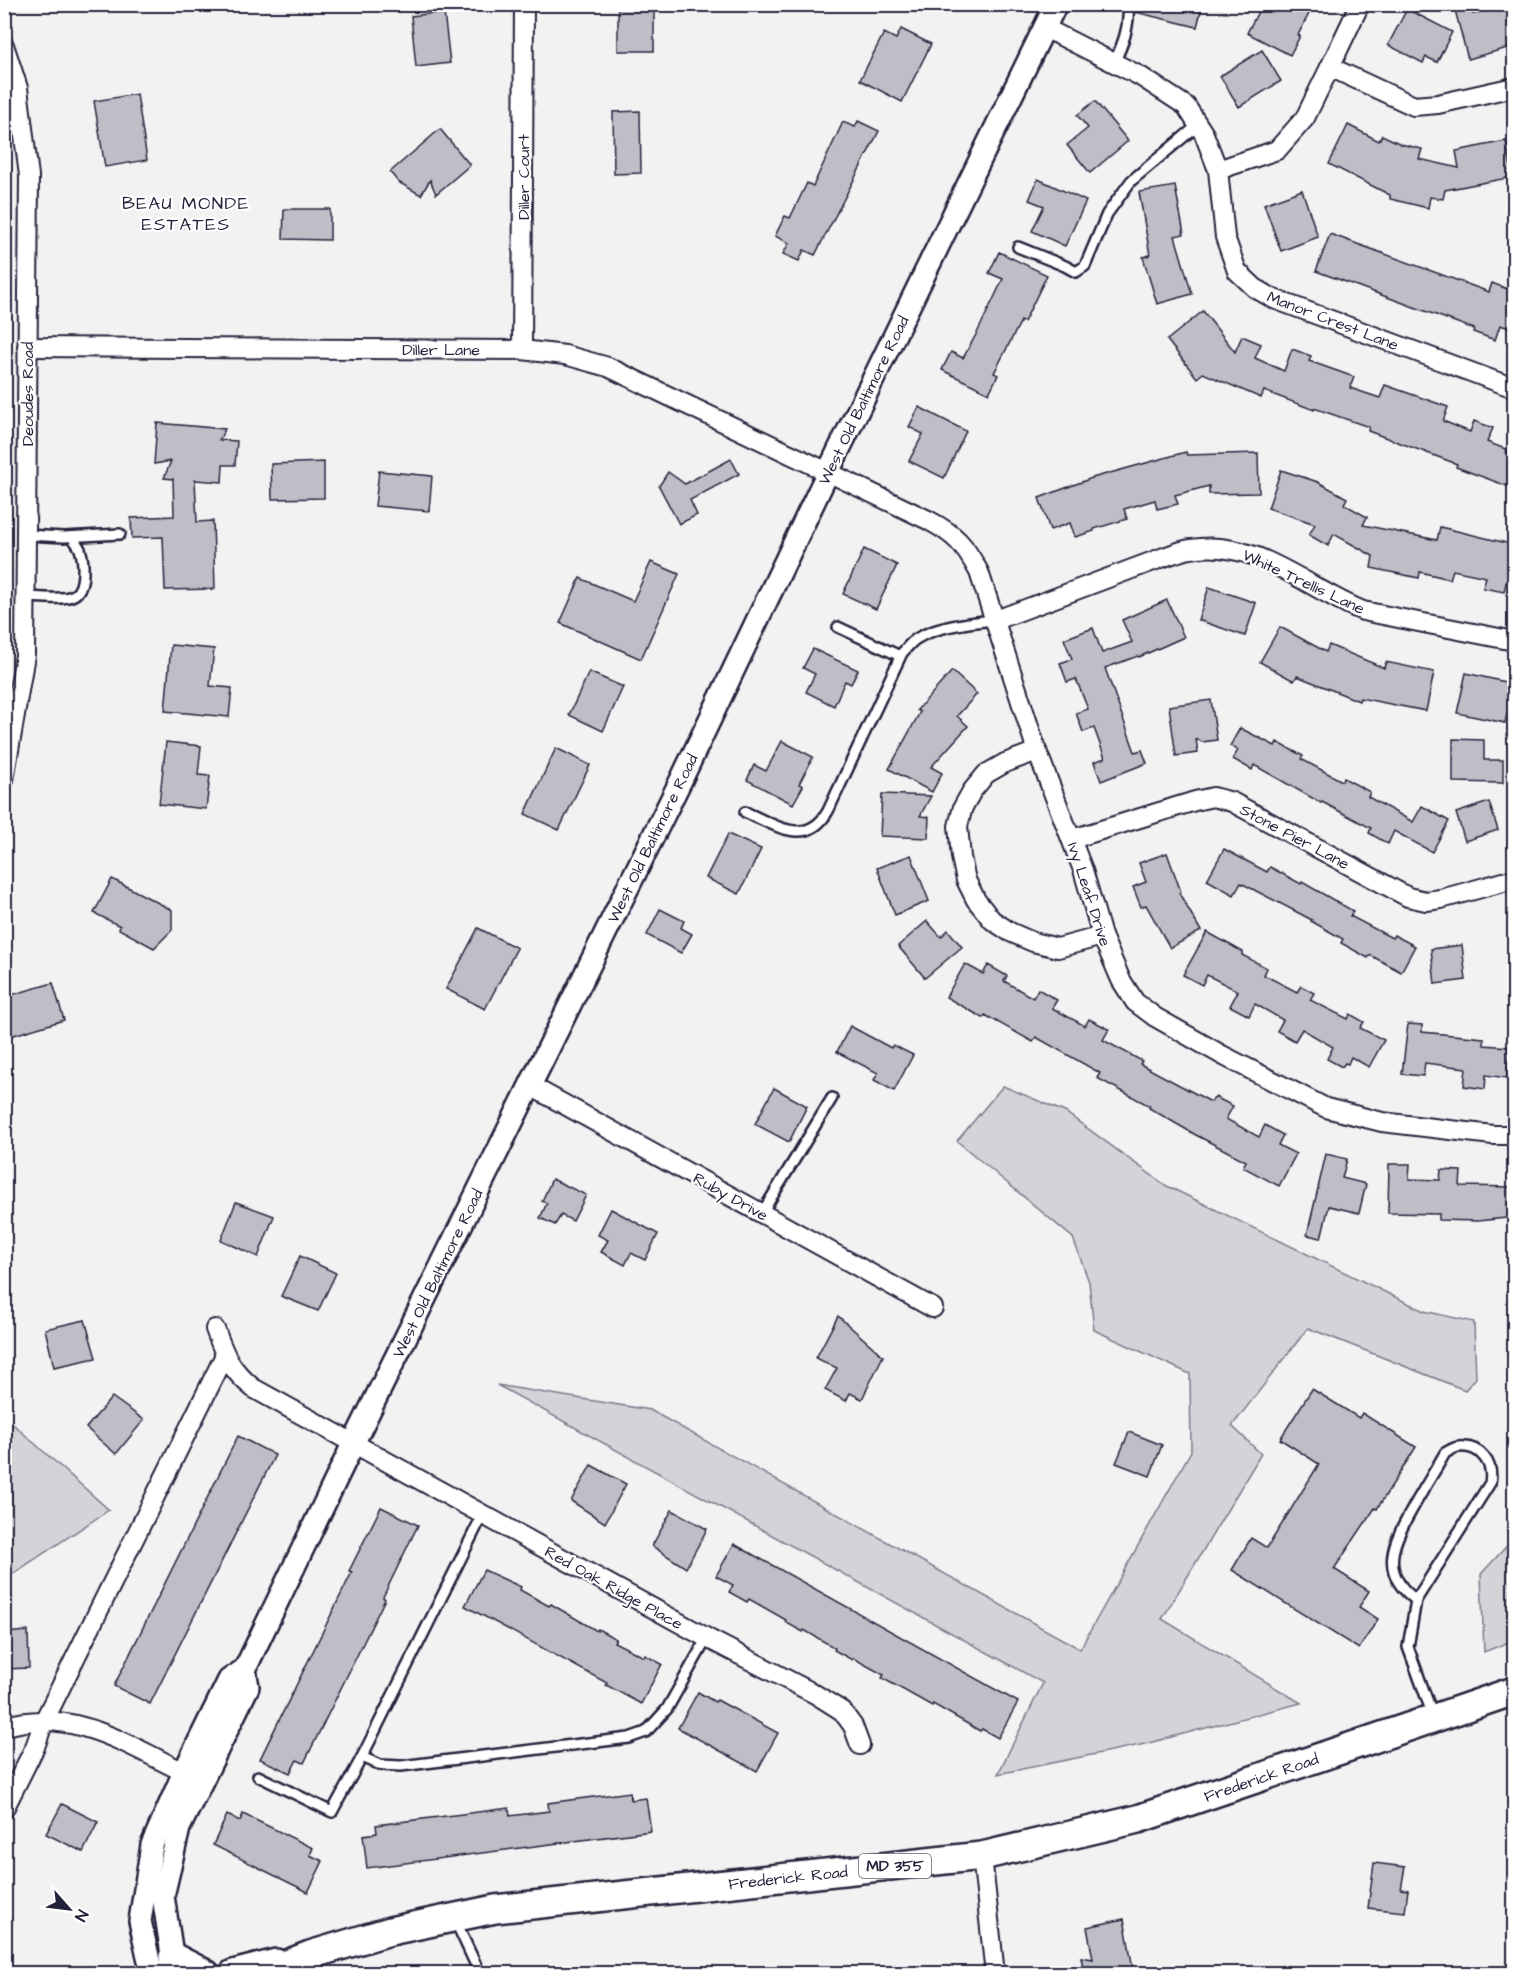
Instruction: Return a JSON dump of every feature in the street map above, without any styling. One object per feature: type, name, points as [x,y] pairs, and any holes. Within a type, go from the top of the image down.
[{"type":"main road","name":"Frederick Road","points":[[261,1974],[310,1955],[390,1931],[495,1909],[982,1856],[1138,1819],[1515,1691]]},
{"type":"main road","points":[[233,1974],[310,1955]]},
{"type":"main road","points":[[160,1970],[206,1974]]},
{"type":"street","name":"Diller Court","points":[[522,350],[524,4]]},
{"type":"street","name":"West Old Baltimore Road","points":[[160,1970],[140,1921],[152,1845],[184,1772],[229,1680],[244,1669],[529,1085],[681,780],[1056,4]]},
{"type":"street","points":[[1218,170],[1277,150],[1305,118],[1360,4]]},
{"type":"street","name":"Manor Crest Lane","points":[[1045,28],[1114,63],[1186,106],[1204,134],[1218,170],[1226,237],[1237,271],[1255,288],[1274,299],[1515,388]]},
{"type":"street","name":"Deoudes Road","points":[[4,45],[18,88],[29,176],[25,655],[4,780]]},
{"type":"street","points":[[1330,67],[1414,106],[1438,104],[1515,87]]},
{"type":"street","name":"Diller Lane","points":[[27,347],[522,350],[565,355],[608,368],[828,472]]},
{"type":"street","name":"Ivy Leaf Drive","points":[[828,472],[949,531],[966,548],[979,572],[996,620],[1037,751],[1072,839],[1102,936],[1121,980],[1135,1002],[1155,1017],[1222,1055],[1326,1108],[1382,1122],[1515,1135]]},
{"type":"street","name":"White Trellis Lane","points":[[996,620],[1164,557],[1191,549],[1218,547],[1245,551],[1266,560],[1342,603],[1362,611],[1515,641]]},
{"type":"street","points":[[1037,751],[1005,763],[986,774],[963,807],[958,826],[966,880],[976,900],[992,920],[1010,932],[1033,942],[1058,948],[1102,936]]},
{"type":"street","name":"Stone Pier Lane","points":[[1072,839],[1213,797],[1232,802],[1407,897],[1426,901],[1441,899],[1515,879]]},
{"type":"street","name":"Ruby Drive","points":[[529,1085],[933,1308]]},
{"type":"street","name":"Red Oak Ridge Place","points":[[215,1329],[225,1355],[237,1374],[253,1388],[707,1638],[814,1694],[842,1711],[853,1726],[860,1745]]},
{"type":"street","points":[[4,1809],[44,1721],[225,1355]]},
{"type":"street","name":"West Old Baltimore Road","points":[[160,1970],[163,1896],[179,1828],[248,1687],[244,1669]]},
{"type":"street","points":[[4,1727],[44,1721],[76,1724],[99,1731],[184,1772]]},
{"type":"street","points":[[982,1856],[995,1974]]},
{"type":"lane","points":[[1114,63],[1126,37],[1128,4]]},
{"type":"lane","points":[[1017,247],[1076,272],[1085,266],[1107,214],[1131,181],[1198,125]]},
{"type":"lane","points":[[26,535],[72,537],[120,534]]},
{"type":"lane","points":[[25,597],[64,597],[74,595],[80,588],[83,576],[80,550],[72,537]]},
{"type":"lane","points":[[745,812],[788,830],[805,832],[823,820],[900,656],[916,639],[940,630],[996,620]]},
{"type":"lane","points":[[838,627],[900,656]]},
{"type":"lane","points":[[762,1213],[832,1098]]},
{"type":"lane","points":[[1416,1600],[1403,1591],[1395,1578],[1392,1555],[1396,1538],[1445,1453],[1458,1447],[1472,1449],[1486,1459],[1492,1472],[1490,1483],[1416,1600],[1408,1647],[1434,1719]]},
{"type":"lane","points":[[258,1776],[332,1812],[362,1757],[483,1514]]},
{"type":"lane","points":[[362,1757],[380,1765],[401,1766],[629,1738],[645,1732],[667,1709],[707,1638]]},
{"type":"lane","points":[[454,1917],[480,1974]]},
{"type":"shaded area","points":[[1003,1086],[1065,1112],[1165,1185],[1424,1311],[1474,1322],[1476,1378],[1465,1390],[1308,1328],[1232,1426],[1261,1454],[1162,1619],[1301,1703],[1145,1744],[998,1774],[1043,1683],[497,1385],[650,1410],[1080,1649],[1191,1451],[1190,1374],[1094,1330],[1089,1282],[1073,1238],[957,1141]]},
{"type":"shaded area","points":[[5,1417],[109,1510],[5,1579]]},
{"type":"shaded area","points":[[1514,1538],[1514,1640],[1484,1652],[1481,1574]]},
{"type":"building","points":[[618,4],[654,4],[654,51],[618,51]]},
{"type":"building","points":[[1135,4],[1193,4],[1202,7],[1197,27],[1135,12]]},
{"type":"building","points":[[1262,4],[1314,4],[1290,55],[1247,33]]},
{"type":"building","points":[[1507,4],[1515,4],[1515,46],[1468,59],[1455,10],[1471,6],[1473,14]]},
{"type":"building","points":[[1407,9],[1452,32],[1437,62],[1426,57],[1423,63],[1388,45]]},
{"type":"building","points":[[444,12],[450,63],[416,67],[411,16]]},
{"type":"building","points":[[901,29],[931,44],[902,102],[860,80],[884,33],[896,39]]},
{"type":"building","points":[[1262,50],[1281,81],[1239,107],[1220,76]]},
{"type":"building","points":[[137,94],[147,160],[105,167],[94,101]]},
{"type":"building","points":[[1095,101],[1128,141],[1090,173],[1067,145],[1088,128],[1077,115]]},
{"type":"building","points":[[640,111],[641,173],[614,174],[613,112]]},
{"type":"building","points":[[858,121],[879,131],[815,255],[804,250],[799,261],[783,254],[789,243],[775,236],[785,216],[790,218],[807,183],[813,186],[843,122],[855,127]]},
{"type":"building","points":[[1348,125],[1379,141],[1382,135],[1401,144],[1422,149],[1419,159],[1459,168],[1456,151],[1506,141],[1513,177],[1445,190],[1443,199],[1430,197],[1428,208],[1390,199],[1390,195],[1329,164]]},
{"type":"building","points":[[440,129],[470,165],[436,194],[430,180],[421,195],[398,182],[390,172]]},
{"type":"building","points":[[1038,179],[1086,201],[1065,246],[1032,231],[1044,206],[1029,200]]},
{"type":"building","points":[[1175,186],[1184,234],[1175,236],[1192,294],[1157,304],[1143,257],[1150,255],[1139,192]]},
{"type":"building","points":[[1302,190],[1318,237],[1281,251],[1264,204]]},
{"type":"building","points":[[284,209],[330,209],[330,240],[283,239]]},
{"type":"building","points":[[1330,234],[1489,292],[1492,283],[1515,292],[1515,330],[1500,325],[1495,340],[1473,332],[1474,329],[1316,271]]},
{"type":"building","points":[[999,252],[1047,275],[1024,322],[1021,321],[994,373],[998,375],[989,393],[942,370],[951,352],[963,358],[978,331],[1003,279],[989,273]]},
{"type":"building","points":[[1203,311],[1235,352],[1242,336],[1261,344],[1255,358],[1284,371],[1292,349],[1311,356],[1309,361],[1354,377],[1350,388],[1380,398],[1385,385],[1448,407],[1443,421],[1470,432],[1474,421],[1493,428],[1487,442],[1508,450],[1506,453],[1515,456],[1515,489],[1456,467],[1457,464],[1368,431],[1369,427],[1264,391],[1261,398],[1203,373],[1197,378],[1167,340]]},
{"type":"building","points":[[919,407],[966,431],[944,478],[909,461],[923,434],[909,427]]},
{"type":"building","points":[[157,423],[225,429],[219,440],[237,441],[235,465],[223,465],[222,482],[195,480],[197,522],[213,521],[215,589],[165,590],[163,537],[132,538],[131,518],[174,516],[173,479],[164,478],[171,461],[154,464]]},
{"type":"building","points":[[1186,452],[1187,455],[1258,453],[1259,493],[1209,494],[1209,486],[1175,495],[1178,504],[1157,509],[1155,500],[1124,509],[1127,519],[1075,537],[1070,523],[1050,530],[1039,498],[1092,478]]},
{"type":"building","points":[[731,459],[739,474],[690,500],[697,515],[679,524],[659,486],[668,472],[685,484]]},
{"type":"building","points":[[324,462],[324,498],[272,499],[271,464]]},
{"type":"building","points":[[1281,470],[1318,482],[1347,498],[1344,504],[1367,517],[1363,525],[1437,540],[1440,527],[1515,545],[1515,585],[1506,583],[1504,592],[1483,588],[1486,577],[1453,570],[1450,579],[1420,572],[1419,578],[1371,568],[1373,556],[1334,534],[1328,546],[1309,535],[1315,524],[1268,508]]},
{"type":"building","points":[[379,471],[432,476],[429,511],[375,506]]},
{"type":"building","points":[[864,549],[897,565],[876,609],[843,594]]},
{"type":"building","points":[[651,562],[679,574],[641,659],[560,623],[580,578],[633,601]]},
{"type":"building","points":[[1209,587],[1256,603],[1245,636],[1198,620]]},
{"type":"building","points":[[1167,600],[1184,637],[1139,657],[1105,668],[1135,752],[1142,750],[1147,763],[1101,781],[1094,762],[1105,758],[1094,728],[1083,732],[1076,713],[1088,709],[1076,679],[1067,682],[1060,663],[1072,659],[1064,639],[1093,628],[1102,653],[1132,642],[1122,620]]},
{"type":"building","points":[[1280,627],[1326,652],[1329,645],[1384,668],[1386,662],[1434,672],[1426,711],[1360,698],[1359,701],[1297,676],[1294,681],[1260,662]]},
{"type":"building","points":[[171,645],[214,649],[210,686],[232,688],[229,717],[165,711]]},
{"type":"building","points":[[813,649],[858,670],[851,684],[845,681],[834,706],[806,692],[815,674],[803,668]]},
{"type":"building","points":[[952,671],[977,694],[957,716],[968,726],[931,767],[942,773],[932,792],[889,769],[920,712],[917,710]]},
{"type":"building","points":[[589,672],[623,687],[603,731],[569,715]]},
{"type":"building","points":[[1466,673],[1514,684],[1505,723],[1457,713]]},
{"type":"building","points":[[1211,700],[1217,740],[1202,742],[1196,739],[1198,753],[1176,756],[1169,706]]},
{"type":"building","points":[[1240,728],[1275,746],[1277,742],[1303,756],[1301,759],[1342,781],[1344,778],[1370,792],[1368,797],[1413,822],[1422,806],[1449,821],[1432,852],[1394,831],[1388,844],[1369,833],[1371,828],[1254,765],[1252,770],[1233,759],[1238,750],[1230,746]]},
{"type":"building","points":[[1453,739],[1484,740],[1484,760],[1503,760],[1503,783],[1453,782]]},
{"type":"building","points":[[782,741],[813,757],[799,784],[803,786],[793,804],[747,780],[754,765],[766,771]]},
{"type":"building","points":[[166,742],[201,746],[198,775],[210,776],[206,809],[159,804]]},
{"type":"building","points":[[556,748],[590,765],[559,830],[525,814]]},
{"type":"building","points":[[882,794],[931,796],[920,816],[929,817],[928,838],[880,836]]},
{"type":"building","points":[[1489,802],[1498,830],[1465,841],[1456,813]]},
{"type":"building","points":[[728,834],[761,849],[739,894],[706,878]]},
{"type":"building","points":[[1224,849],[1267,872],[1270,867],[1301,884],[1302,882],[1353,911],[1350,916],[1392,938],[1394,935],[1415,946],[1401,972],[1370,955],[1368,958],[1341,943],[1343,939],[1312,920],[1241,883],[1234,895],[1207,880]]},
{"type":"building","points":[[1167,853],[1181,892],[1179,893],[1201,931],[1170,948],[1146,905],[1141,907],[1133,887],[1146,882],[1139,863]]},
{"type":"building","points":[[911,855],[929,901],[895,915],[877,868]]},
{"type":"building","points":[[112,879],[172,910],[172,930],[154,948],[119,929],[120,926],[94,913]]},
{"type":"building","points":[[660,909],[684,921],[681,928],[692,934],[681,953],[647,935]]},
{"type":"building","points":[[927,921],[941,937],[948,930],[962,947],[925,978],[898,946]]},
{"type":"building","points":[[478,928],[517,948],[485,1009],[446,989]]},
{"type":"building","points":[[1207,932],[1267,968],[1264,975],[1297,992],[1301,986],[1314,993],[1310,1000],[1348,1019],[1350,1014],[1364,1022],[1360,1028],[1384,1040],[1369,1067],[1351,1057],[1348,1064],[1345,1063],[1342,1067],[1327,1059],[1333,1047],[1302,1029],[1295,1041],[1277,1031],[1283,1020],[1255,1004],[1249,1016],[1230,1006],[1238,991],[1207,975],[1202,985],[1183,975]]},
{"type":"building","points":[[1462,945],[1466,980],[1435,984],[1431,949]]},
{"type":"building","points":[[965,964],[983,974],[988,965],[1007,976],[1004,981],[1033,998],[1038,989],[1057,1000],[1052,1008],[1085,1026],[1089,1019],[1109,1029],[1103,1040],[1142,1061],[1140,1064],[1211,1102],[1215,1097],[1233,1106],[1226,1119],[1259,1137],[1265,1125],[1283,1135],[1278,1145],[1296,1154],[1279,1186],[1243,1167],[1246,1161],[1097,1078],[1100,1073],[1036,1037],[1033,1042],[985,1015],[983,1018],[946,997]]},
{"type":"building","points":[[53,983],[64,1020],[4,1038],[4,997]]},
{"type":"building","points":[[1408,1024],[1422,1025],[1422,1032],[1484,1038],[1484,1045],[1510,1047],[1507,1078],[1486,1075],[1485,1089],[1464,1086],[1466,1068],[1425,1063],[1423,1076],[1402,1074]]},
{"type":"building","points":[[850,1026],[891,1048],[893,1045],[913,1055],[894,1091],[874,1080],[878,1073],[837,1052]]},
{"type":"building","points":[[774,1088],[807,1106],[789,1142],[755,1124]]},
{"type":"building","points":[[1326,1154],[1347,1159],[1342,1178],[1366,1184],[1359,1213],[1329,1206],[1321,1238],[1307,1235]]},
{"type":"building","points":[[1389,1164],[1410,1164],[1409,1179],[1440,1180],[1441,1170],[1461,1171],[1460,1186],[1515,1187],[1515,1217],[1478,1221],[1439,1220],[1439,1214],[1388,1213]]},
{"type":"building","points":[[552,1179],[586,1195],[573,1221],[561,1215],[555,1225],[540,1218],[547,1203],[542,1201]]},
{"type":"building","points":[[236,1202],[274,1216],[258,1257],[221,1240]]},
{"type":"building","points":[[611,1209],[658,1234],[645,1260],[631,1253],[625,1265],[601,1252],[608,1240],[598,1235]]},
{"type":"building","points":[[300,1256],[336,1273],[318,1311],[281,1296]]},
{"type":"building","points":[[838,1316],[883,1356],[862,1399],[850,1393],[846,1401],[825,1390],[837,1368],[816,1358]]},
{"type":"building","points":[[85,1320],[96,1358],[54,1367],[45,1329]]},
{"type":"building","points":[[1312,1389],[1359,1418],[1362,1413],[1416,1447],[1377,1509],[1375,1508],[1334,1569],[1369,1591],[1359,1607],[1378,1619],[1359,1649],[1232,1570],[1251,1538],[1267,1548],[1319,1464],[1280,1439]]},
{"type":"building","points":[[112,1397],[144,1420],[116,1454],[86,1428]]},
{"type":"building","points":[[1129,1432],[1162,1445],[1150,1476],[1116,1463]]},
{"type":"building","points":[[238,1436],[275,1455],[150,1704],[114,1686]]},
{"type":"building","points":[[591,1465],[626,1484],[605,1523],[571,1501]]},
{"type":"building","points":[[381,1507],[418,1525],[383,1597],[385,1599],[304,1763],[297,1760],[290,1773],[260,1759],[352,1572],[349,1571]]},
{"type":"building","points":[[672,1510],[707,1529],[686,1568],[652,1546]]},
{"type":"building","points":[[734,1544],[1018,1702],[998,1738],[982,1729],[980,1731],[933,1704],[932,1706],[882,1678],[884,1675],[834,1650],[835,1648],[785,1622],[786,1620],[749,1599],[747,1602],[729,1592],[733,1585],[716,1576]]},
{"type":"building","points":[[484,1570],[521,1587],[520,1590],[549,1606],[551,1604],[597,1631],[598,1629],[616,1639],[614,1642],[662,1664],[641,1704],[606,1685],[607,1683],[465,1606]]},
{"type":"building","points":[[28,1631],[29,1668],[4,1669],[4,1633]]},
{"type":"building","points":[[698,1692],[778,1733],[757,1771],[678,1728]]},
{"type":"building","points":[[630,1792],[631,1800],[646,1798],[651,1831],[367,1868],[363,1835],[377,1833],[376,1825],[509,1808],[510,1816],[549,1811],[548,1803]]},
{"type":"building","points":[[62,1804],[98,1822],[83,1852],[46,1834]]},
{"type":"building","points":[[243,1814],[313,1848],[310,1855],[323,1861],[308,1892],[213,1845],[227,1815],[240,1821]]},
{"type":"building","points":[[1374,1863],[1405,1867],[1401,1889],[1408,1890],[1405,1912],[1368,1908]]},
{"type":"building","points":[[1124,1919],[1134,1974],[1084,1974],[1081,1957],[1093,1959],[1087,1927]]},
{"type":"district","name":"BEAU MONDE ESTATES","points":[[186,213]]}]
